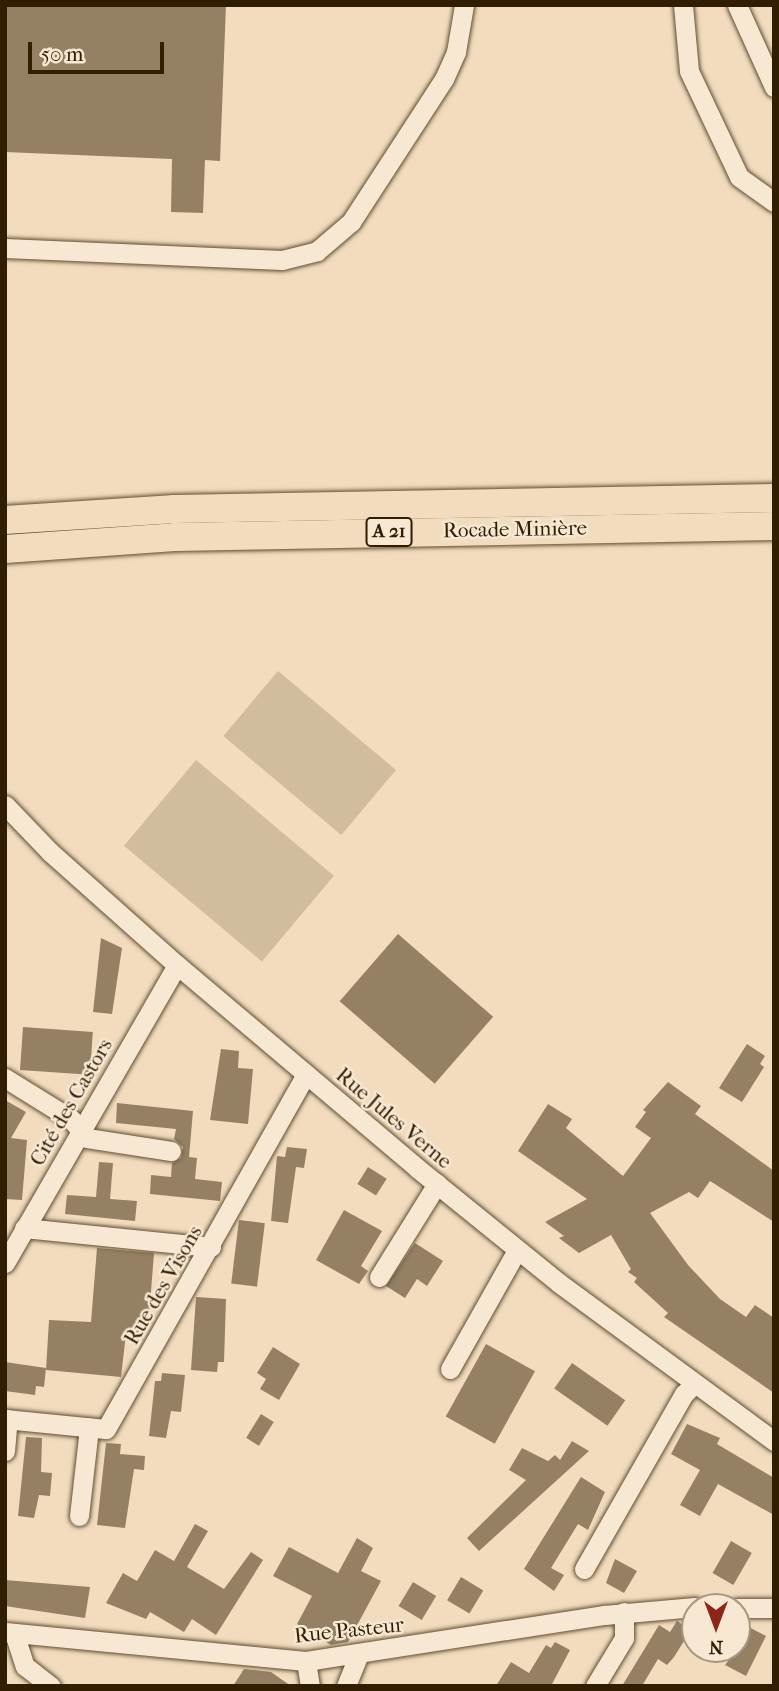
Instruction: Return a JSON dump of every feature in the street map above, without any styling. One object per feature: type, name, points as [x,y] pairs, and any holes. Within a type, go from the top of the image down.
[{"type":"highway","name":"Rocade Minière","points":[[5,520],[175,509],[774,498]]},
{"type":"highway","name":"Rocade Minière","points":[[5,549],[175,537],[774,526]]},
{"type":"street","points":[[5,248],[282,260],[317,251],[351,222],[444,79],[456,52],[464,5]]},
{"type":"street","points":[[683,5],[689,71],[739,177],[774,202]]},
{"type":"street","points":[[737,5],[774,87]]},
{"type":"street","name":"Rue Jules Verne","points":[[5,805],[50,852],[177,965],[437,1184],[517,1250],[774,1441]]},
{"type":"street","name":"Cité des Castors","points":[[5,1263],[177,965]]},
{"type":"street","name":"Rue des Visons","points":[[89,1427],[106,1429],[211,1247],[306,1074]]},
{"type":"street","points":[[5,1078],[71,1119],[87,1138],[171,1151]]},
{"type":"street","points":[[379,1277],[437,1184]]},
{"type":"street","points":[[24,1228],[211,1247]]},
{"type":"street","points":[[450,1368],[517,1250]]},
{"type":"street","points":[[584,1569],[684,1394],[694,1384]]},
{"type":"street","points":[[5,1451],[7,1419],[89,1427],[79,1516]]},
{"type":"street","name":"Rue Pasteur","points":[[10,1633],[306,1661],[358,1656],[624,1612],[681,1608]]},
{"type":"street","points":[[751,1608],[774,1608]]},
{"type":"street","points":[[595,1686],[624,1638],[624,1612]]},
{"type":"street","points":[[10,1633],[25,1666],[51,1686]]},
{"type":"street","points":[[346,1686],[358,1656]]},
{"type":"street","points":[[306,1661],[310,1686]]},
{"type":"shaded area","points":[[278,671],[396,770],[341,835],[223,736]]},
{"type":"shaded area","points":[[196,760],[334,876],[262,961],[124,846]]},
{"type":"building","points":[[5,5],[226,5],[220,161],[205,160],[203,213],[171,212],[172,159],[5,152]]},
{"type":"building","points":[[398,934],[493,1017],[435,1084],[340,1001]]},
{"type":"building","points":[[101,938],[122,948],[112,1014],[93,1012]]},
{"type":"building","points":[[23,1027],[93,1032],[90,1075],[20,1070]]},
{"type":"building","points":[[747,1044],[765,1056],[760,1064],[764,1067],[742,1102],[719,1088]]},
{"type":"building","points":[[221,1049],[239,1051],[238,1068],[253,1069],[248,1124],[210,1120]]},
{"type":"building","points":[[668,1082],[701,1106],[695,1114],[774,1171],[774,1222],[710,1181],[698,1198],[689,1192],[650,1213],[688,1265],[720,1299],[746,1317],[755,1305],[774,1318],[774,1393],[664,1317],[668,1313],[634,1282],[637,1278],[628,1272],[631,1269],[611,1235],[579,1253],[559,1238],[564,1236],[545,1222],[587,1199],[518,1151],[548,1104],[572,1119],[566,1128],[623,1176],[651,1138],[635,1127],[646,1112],[643,1110]]},
{"type":"building","points":[[5,1100],[26,1112],[11,1138],[27,1140],[22,1200],[5,1199]]},
{"type":"building","points":[[117,1103],[193,1111],[189,1157],[197,1158],[195,1179],[222,1182],[220,1201],[150,1194],[151,1175],[171,1177],[172,1163],[181,1158],[183,1147],[174,1139],[176,1129],[116,1123]]},
{"type":"building","points":[[287,1147],[307,1149],[304,1168],[296,1167],[288,1223],[271,1221],[277,1156],[285,1157]]},
{"type":"building","points":[[99,1162],[113,1163],[110,1199],[137,1201],[135,1221],[65,1214],[67,1195],[96,1197]]},
{"type":"building","points":[[368,1167],[387,1179],[376,1196],[357,1184]]},
{"type":"building","points":[[344,1210],[382,1231],[361,1266],[368,1271],[359,1284],[316,1260]]},
{"type":"building","points":[[239,1220],[265,1223],[257,1287],[231,1284]]},
{"type":"building","points":[[415,1243],[443,1261],[427,1286],[417,1279],[405,1298],[386,1286]]},
{"type":"building","points":[[97,1248],[154,1253],[149,1317],[141,1316],[140,1335],[126,1334],[121,1377],[46,1370],[49,1320],[91,1322]]},
{"type":"building","points":[[196,1297],[226,1299],[224,1362],[218,1362],[217,1372],[191,1370]]},
{"type":"building","points":[[486,1344],[535,1371],[495,1444],[446,1417]]},
{"type":"building","points":[[273,1347],[300,1364],[279,1400],[260,1389],[266,1379],[257,1373]]},
{"type":"building","points":[[5,1362],[46,1368],[44,1387],[36,1386],[35,1395],[5,1391]]},
{"type":"building","points":[[572,1363],[625,1400],[607,1426],[554,1388]]},
{"type":"building","points":[[162,1373],[185,1375],[181,1412],[171,1411],[166,1438],[149,1436],[155,1381],[161,1381]]},
{"type":"building","points":[[261,1414],[274,1422],[259,1446],[246,1438]]},
{"type":"building","points":[[687,1424],[720,1438],[717,1444],[774,1478],[774,1515],[718,1484],[700,1516],[680,1505],[700,1470],[671,1454]]},
{"type":"building","points":[[26,1437],[42,1438],[41,1472],[52,1473],[50,1496],[39,1495],[34,1518],[18,1516]]},
{"type":"building","points":[[572,1441],[589,1451],[479,1551],[467,1538],[526,1480],[509,1470],[522,1448],[548,1461],[555,1455],[560,1460]]},
{"type":"building","points":[[106,1443],[121,1444],[120,1454],[145,1456],[144,1470],[134,1469],[125,1528],[97,1525]]},
{"type":"building","points":[[581,1477],[605,1492],[588,1530],[578,1524],[551,1568],[564,1575],[554,1591],[524,1569]]},
{"type":"building","points":[[195,1524],[208,1531],[187,1567],[224,1589],[251,1552],[263,1560],[216,1635],[192,1619],[184,1632],[150,1612],[146,1619],[106,1603],[123,1573],[137,1581],[155,1550],[174,1561]]},
{"type":"building","points":[[357,1538],[373,1548],[361,1571],[381,1581],[348,1642],[331,1645],[297,1624],[312,1596],[273,1576],[289,1547],[338,1573]]},
{"type":"building","points":[[731,1541],[752,1553],[733,1585],[712,1573]]},
{"type":"building","points":[[615,1559],[637,1571],[624,1593],[606,1583]]},
{"type":"building","points":[[461,1577],[483,1590],[469,1614],[447,1600]]},
{"type":"building","points":[[5,1580],[90,1587],[85,1618],[5,1606]]},
{"type":"building","points":[[413,1582],[436,1596],[422,1620],[399,1606]]},
{"type":"building","points":[[677,1621],[681,1624],[681,1646],[667,1665],[658,1659],[642,1686],[622,1686],[659,1625],[670,1632]]},
{"type":"building","points":[[751,1628],[766,1636],[746,1676],[725,1665],[751,1663]]},
{"type":"building","points":[[555,1642],[570,1650],[551,1686],[496,1686],[511,1662],[529,1673],[546,1645],[551,1648]]},
{"type":"building","points":[[244,1669],[271,1672],[291,1686],[233,1686]]}]
